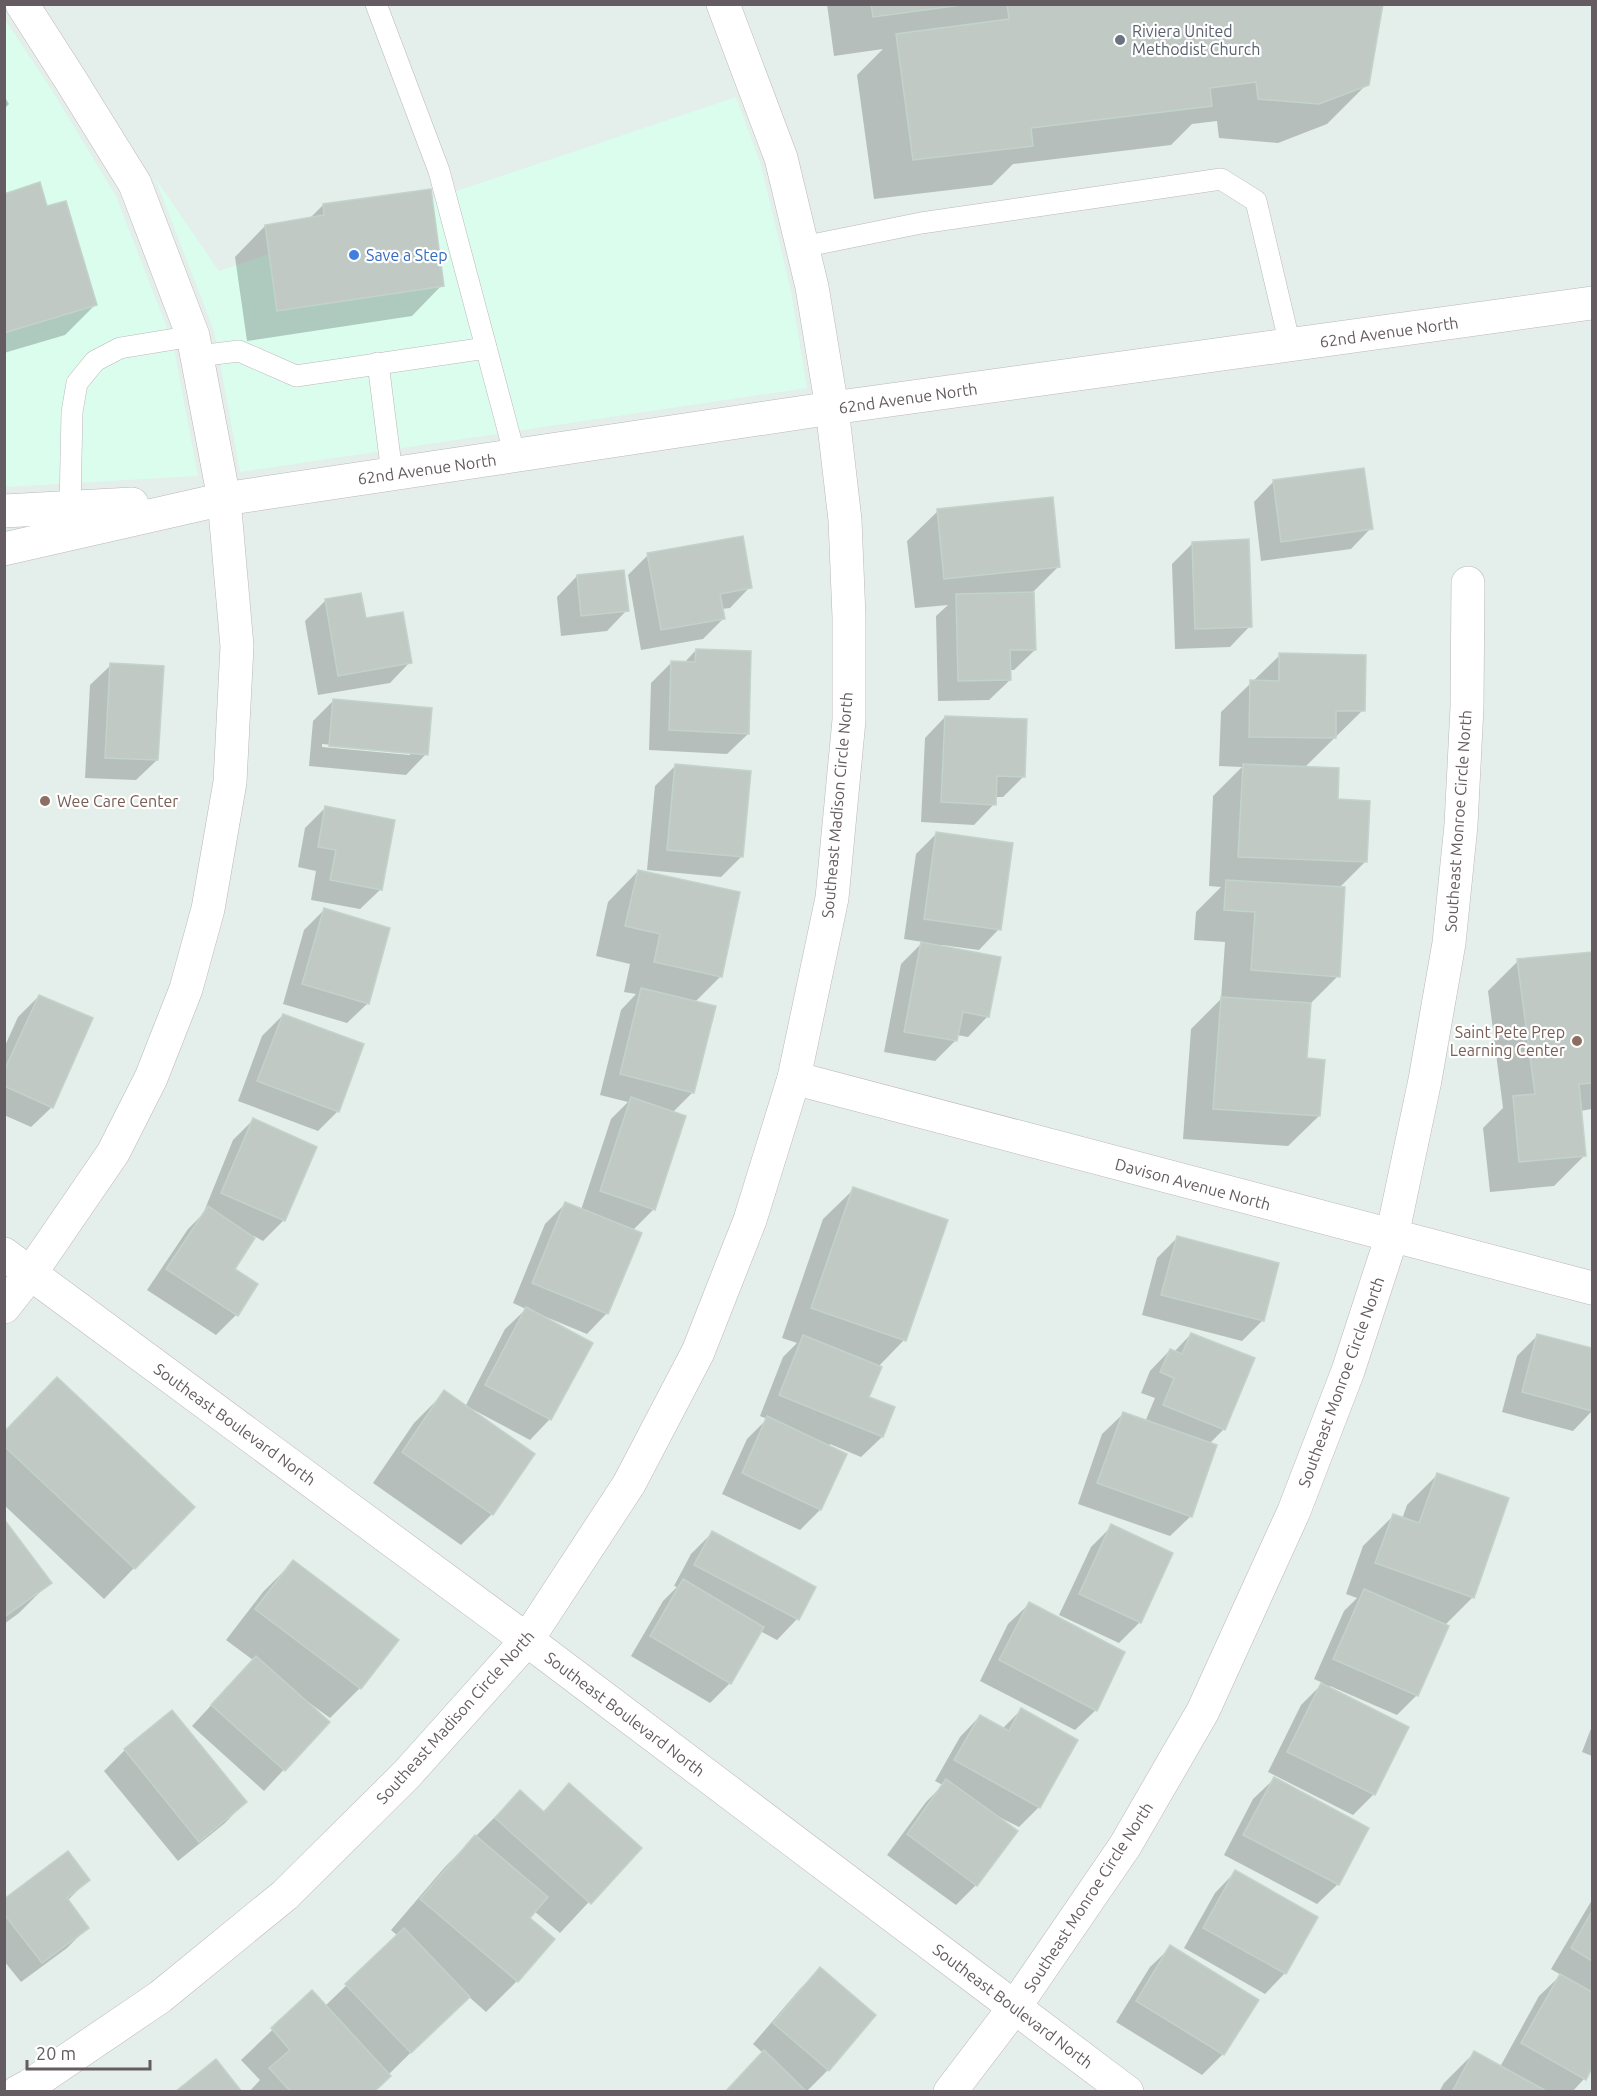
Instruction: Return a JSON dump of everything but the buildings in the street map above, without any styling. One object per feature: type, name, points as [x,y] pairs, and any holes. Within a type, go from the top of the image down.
[{"type":"street","points":[[4,1307],[30,1274],[113,1153],[151,1078],[186,989],[208,909],[230,782],[237,646],[224,499],[196,346],[135,184],[22,4]]},
{"type":"street","name":"Southeast Madison Circle North","points":[[18,2091],[29,2086],[160,1997],[285,1895],[407,1774],[527,1640],[628,1484],[698,1352],[750,1220],[794,1078],[832,898],[849,720],[849,617],[845,520],[832,408],[812,287],[781,158],[723,4]]},
{"type":"street","name":"62nd Avenue North","points":[[4,549],[224,499],[832,408],[1593,303]]},
{"type":"street","name":"62nd Avenue North","points":[[4,511],[224,499]]},
{"type":"street","name":"Southeast Monroe Circle North","points":[[950,2091],[1014,2008],[1125,1846],[1203,1711],[1294,1511],[1348,1371],[1392,1236],[1425,1080],[1449,943],[1461,825],[1467,707],[1468,583]]},
{"type":"street","name":"Davison Avenue North","points":[[794,1078],[1593,1288]]},
{"type":"street","name":"Southeast Boulevard North","points":[[4,1254],[527,1640],[1127,2091]]},
{"type":"lane","points":[[376,4],[439,171],[515,456]]},
{"type":"lane","points":[[802,247],[921,223],[1221,179],[1256,201],[1290,345]]},
{"type":"lane","points":[[70,507],[72,412],[77,383],[95,361],[120,348],[196,346],[239,351],[296,376],[486,348]]},
{"type":"lane","points":[[378,363],[392,474]]},
{"type":"shaded area","points":[[4,18],[53,92],[116,196],[173,343],[198,476],[5,487]]},
{"type":"shaded area","points":[[736,97],[761,165],[791,291],[807,388],[240,472],[214,331],[155,178],[219,271]]},
{"type":"place","name":"Riviera United Methodist Church","points":[[1120,40]]},
{"type":"place","name":"Save a Step","points":[[354,255]]},
{"type":"place","name":"Wee Care Center","points":[[45,801]]},
{"type":"place","name":"Saint Pete Prep Learning Center","points":[[1577,1041]]}]
